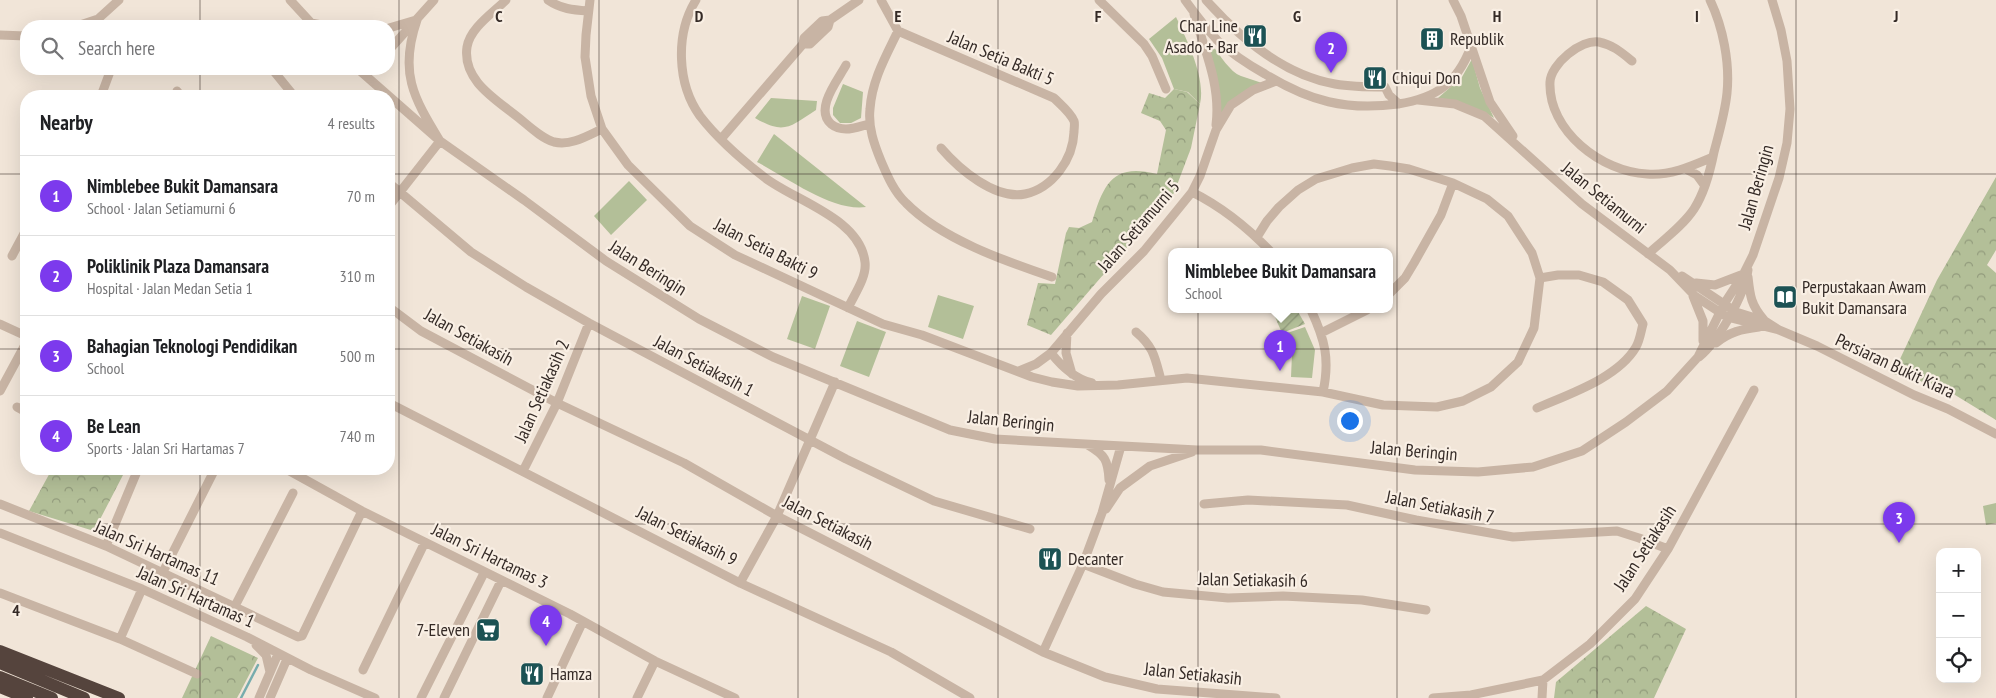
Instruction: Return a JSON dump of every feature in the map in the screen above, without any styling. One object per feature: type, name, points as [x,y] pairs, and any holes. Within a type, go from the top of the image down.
[{"type":"highway","points":[[0,651],[119,698]]},
{"type":"highway","points":[[0,663],[84,698]]},
{"type":"highway","points":[[0,677],[52,698]]},
{"type":"highway","points":[[0,687],[27,698]]},
{"type":"street","points":[[103,20],[119,0]]},
{"type":"street","points":[[290,0],[308,20]]},
{"type":"street","points":[[395,43],[434,0]]},
{"type":"street","points":[[506,0],[477,29],[469,42],[468,64],[478,83],[488,94],[547,139],[566,143],[602,129]]},
{"type":"street","points":[[548,0],[557,6],[569,10],[588,12]]},
{"type":"street","name":"Jalan Setia Bakti 9","points":[[590,0],[586,35],[587,76],[595,110],[602,129],[612,146],[628,165],[690,226],[735,255],[883,324],[922,335],[1042,380],[1062,384],[1099,385],[1187,378],[1322,392],[1383,405],[1437,407],[1463,401],[1491,387],[1518,362],[1534,328],[1540,278]]},
{"type":"street","points":[[696,0],[688,17],[681,50],[682,70],[688,93],[700,116],[721,139],[763,177],[837,219],[851,231],[864,255],[865,271],[848,308]]},
{"type":"street","points":[[721,139],[803,44],[804,38],[822,21],[830,20],[859,0]]},
{"type":"street","points":[[881,0],[898,31],[875,79],[869,124],[883,167],[891,182],[905,203],[927,221],[997,258],[1052,277]]},
{"type":"street","points":[[1099,0],[1144,44],[1152,56],[1166,89]]},
{"type":"street","name":"Jalan Setiamurni","points":[[1185,0],[1192,11],[1221,43],[1240,59],[1276,81],[1306,96],[1325,102],[1352,106],[1373,106],[1418,100],[1436,93],[1457,75],[1471,47]]},
{"type":"street","points":[[1206,0],[1238,34],[1263,53],[1288,67],[1334,84],[1355,87],[1385,87]]},
{"type":"street","points":[[1453,0],[1461,16],[1471,47]]},
{"type":"street","points":[[1648,254],[1685,221],[1694,209],[1710,170],[1725,108],[1727,82],[1725,56],[1719,23],[1710,0]]},
{"type":"street","name":"Jalan Beringin","points":[[395,97],[440,141],[524,200],[606,262],[699,319],[773,356],[950,430],[994,439],[1197,450],[1261,450],[1415,470],[1478,472],[1533,467],[1582,451],[1626,422],[1668,391],[1706,347],[1726,311],[1743,290],[1748,264],[1779,178],[1787,143],[1790,109],[1787,61],[1781,30],[1772,0]]},
{"type":"street","name":"Jalan Setiamurni 5","points":[[1192,11],[1214,76],[1218,106],[1216,130]]},
{"type":"street","points":[[395,26],[416,20]]},
{"type":"street","points":[[395,198],[440,141],[417,102],[410,80],[408,60],[411,37],[416,20]]},
{"type":"street","name":"Jalan Setia Bakti 5","points":[[898,31],[1054,98],[1074,122],[1074,141],[1065,164],[1053,179],[1038,189],[1025,194],[1001,192],[985,184],[969,175],[941,148]]},
{"type":"street","points":[[0,38],[20,36]]},
{"type":"street","points":[[1632,61],[1616,48],[1597,42],[1578,48],[1564,56],[1554,68],[1550,81],[1551,96],[1564,126],[1592,154],[1611,166],[1649,175],[1686,169],[1710,170]]},
{"type":"street","name":"Jalan Setiamurni","points":[[1471,47],[1490,102],[1520,147]]},
{"type":"street","points":[[846,65],[829,96],[824,110],[825,115],[830,123],[841,129],[869,124]]},
{"type":"street","points":[[103,90],[109,75]]},
{"type":"street","points":[[277,75],[289,90]]},
{"type":"street","name":"Jalan Beringin","points":[[372,75],[388,90]]},
{"type":"street","name":"Jalan Setiamurni 5","points":[[1019,371],[1036,364],[1051,353],[1101,294],[1144,251],[1192,192],[1200,176],[1216,130],[1231,105],[1253,90],[1276,81]]},
{"type":"street","points":[[1385,87],[1389,95],[1399,104]]},
{"type":"street","points":[[1373,106],[1385,87]]},
{"type":"street","name":"Jalan Setiamurni","points":[[1418,100],[1454,104],[1484,116],[1582,204],[1726,311]]},
{"type":"street","points":[[1686,169],[1713,157]]},
{"type":"street","points":[[1257,237],[1279,208],[1298,190],[1316,179],[1352,168],[1374,164],[1409,169],[1453,183],[1487,198],[1508,216],[1532,253],[1540,278],[1579,275],[1603,282],[1628,300],[1643,324],[1637,346],[1622,365],[1585,387],[1537,408]]},
{"type":"street","points":[[1686,169],[1697,175],[1705,186]]},
{"type":"street","points":[[1393,290],[1406,278],[1441,215],[1453,183]]},
{"type":"street","name":"Jalan Setiakasih 1","points":[[395,189],[471,252],[526,287],[589,323],[846,459],[934,501],[1030,528]]},
{"type":"street","points":[[1192,192],[1227,214],[1257,237],[1267,248]]},
{"type":"street","points":[[12,256],[20,241]]},
{"type":"street","points":[[1745,275],[1755,311],[1764,324],[1738,330],[1706,347],[1703,321],[1691,285],[1716,285],[1745,275]]},
{"type":"street","name":"Persiaran Bukit Kiara","points":[[1726,311],[1764,324],[1817,346],[1996,434]]},
{"type":"street","name":"Jalan Setiakasih","points":[[395,312],[421,331],[557,402],[684,463],[777,516],[1043,652],[1105,676],[1157,689],[1276,698]]},
{"type":"street","points":[[1312,313],[1321,333],[1327,362],[1322,392]]},
{"type":"street","points":[[1321,333],[1361,313]]},
{"type":"street","name":"Jalan Setiakasih 2","points":[[522,471],[557,402],[589,323]]},
{"type":"street","points":[[0,324],[20,333]]},
{"type":"street","points":[[1068,332],[1066,353],[1072,374]]},
{"type":"street","points":[[1136,332],[1147,341],[1152,349],[1161,380]]},
{"type":"street","points":[[1051,353],[1072,374],[1087,382],[1099,385]]},
{"type":"street","points":[[0,391],[20,354]]},
{"type":"street","points":[[740,582],[777,516],[835,382]]},
{"type":"street","name":"Jalan Setiakasih","points":[[1433,698],[1471,695],[1543,680],[1590,644],[1635,599],[1668,550],[1754,390]]},
{"type":"street","name":"Jalan Setiakasih 9","points":[[395,406],[740,582],[891,652],[970,698]]},
{"type":"street","points":[[1086,444],[1100,452],[1108,464],[1109,488]]},
{"type":"street","points":[[1043,652],[1083,564],[1102,514],[1120,446]]},
{"type":"street","points":[[1102,514],[1120,488],[1150,466],[1197,450]]},
{"type":"street","points":[[106,546],[136,475]]},
{"type":"street","points":[[163,572],[212,475]]},
{"type":"street","name":"Jalan Sri Hartamas 3","points":[[297,475],[362,511],[583,621],[716,694],[735,698]]},
{"type":"street","points":[[235,606],[293,493]]},
{"type":"street","name":"Jalan Setiakasih 7","points":[[1204,504],[1248,500],[1347,505],[1416,520],[1513,537],[1617,532],[1639,538],[1668,550]]},
{"type":"street","name":"Jalan Sri Hartamas 11","points":[[0,504],[106,546],[298,637],[302,636],[362,511]]},
{"type":"street","name":"Jalan Sri Hartamas 1","points":[[0,533],[142,589],[247,637],[288,659],[370,697]]},
{"type":"street","points":[[363,670],[425,542]]},
{"type":"street","name":"Jalan Setiakasih 6","points":[[1083,564],[1135,584],[1163,592],[1228,598],[1283,596],[1362,600],[1426,610]]},
{"type":"street","points":[[420,698],[484,573]]},
{"type":"street","points":[[444,698],[501,581]]},
{"type":"street","points":[[120,639],[142,589]]},
{"type":"street","points":[[0,593],[120,639],[196,674]]},
{"type":"street","points":[[547,698],[583,621]]},
{"type":"street","points":[[247,637],[266,656],[270,665],[270,672]]},
{"type":"street","points":[[258,698],[278,654]]},
{"type":"street","points":[[270,698],[288,659]]},
{"type":"street","points":[[637,698],[655,661]]},
{"type":"street","points":[[1542,698],[1543,680]]},
{"type":"green space","points":[[1176,17],[1198,71],[1201,94],[1200,104],[1188,92],[1174,89],[1162,58],[1149,39]]},
{"type":"green space","points":[[1213,46],[1237,74],[1265,84],[1253,88],[1219,121],[1207,50]]},
{"type":"green space","points":[[1472,59],[1480,88],[1494,118],[1467,105],[1438,98],[1462,77]]},
{"type":"green space","points":[[843,84],[863,92],[861,118],[851,123],[840,123],[833,115],[833,108]]},
{"type":"green space","points":[[1174,89],[1187,92],[1200,104],[1191,148],[1174,193],[1051,335],[1027,325],[1038,283],[1055,284],[1069,227],[1079,228],[1092,222],[1106,187],[1112,179],[1120,174],[1130,171],[1142,171],[1157,174],[1166,130],[1160,121],[1141,113],[1149,93],[1165,98]]},
{"type":"green space","points":[[771,98],[817,101],[816,110],[787,127],[773,126],[755,118]]},
{"type":"green space","points":[[774,134],[866,207],[853,207],[825,199],[757,162]]},
{"type":"green space","points":[[1996,177],[1996,250],[1987,265],[1996,273],[1996,420],[1942,387],[1893,374],[1937,280]]},
{"type":"green space","points":[[629,181],[647,200],[611,235],[594,216]]},
{"type":"green space","points":[[938,295],[974,306],[963,339],[928,327]]},
{"type":"green space","points":[[802,296],[830,306],[815,349],[787,339]]},
{"type":"green space","points":[[1273,313],[1299,313],[1305,324],[1282,333]]},
{"type":"green space","points":[[857,321],[886,332],[869,377],[840,366]]},
{"type":"green space","points":[[1305,327],[1315,350],[1312,378],[1291,377],[1292,354],[1284,334]]},
{"type":"green space","points":[[49,475],[123,475],[94,531],[29,511]]},
{"type":"green space","points":[[1996,503],[1996,523],[1986,525],[1983,506]]},
{"type":"green space","points":[[1646,606],[1686,629],[1654,698],[1554,698],[1556,682]]},
{"type":"green space","points":[[211,636],[258,658],[237,698],[182,698]]},
{"type":"waterway","points":[[241,698],[258,665]]},
{"type":"place","name":"Char Line Asado + Bar","points":[[1255,36]]},
{"type":"place","name":"Republik","points":[[1432,39]]},
{"type":"place","name":"Poliklinik Plaza Damansara","points":[[1331,73]]},
{"type":"place","name":"Chiqui Don","points":[[1375,78]]},
{"type":"place","name":"Perpustakaan Awam Bukit Damansara","points":[[1785,297]]},
{"type":"place","name":"Nimblebee Bukit Damansara","points":[[1280,371]]},
{"type":"place","name":"Bahagian Teknologi Pendidikan","points":[[1899,543]]},
{"type":"place","name":"Decanter","points":[[1050,559]]},
{"type":"place","name":"7-Eleven","points":[[488,630]]},
{"type":"place","name":"Be Lean","points":[[546,646]]},
{"type":"place","name":"Hamza","points":[[532,674]]}]
